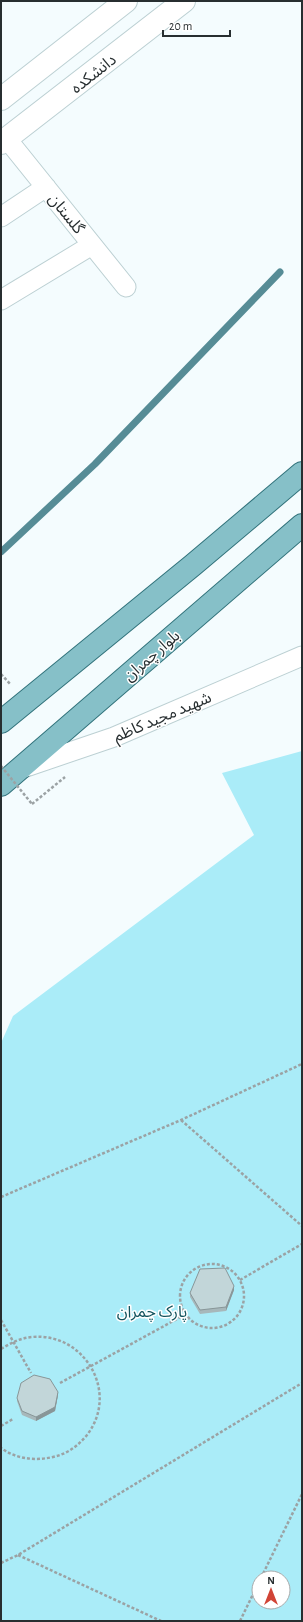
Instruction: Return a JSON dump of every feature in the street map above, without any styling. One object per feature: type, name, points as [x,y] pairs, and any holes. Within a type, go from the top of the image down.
[{"type":"main road","points":[[1,99],[126,1]]},
{"type":"main road","name":"دانشکده","points":[[4,141],[184,1]]},
{"type":"main road","points":[[1,722],[194,565],[302,473]]},
{"type":"main road","name":"بلوار چمران","points":[[1,785],[10,767],[302,525]]},
{"type":"street","name":"گلستان","points":[[4,141],[46,188],[126,287]]},
{"type":"street","points":[[1,217],[46,188]]},
{"type":"street","points":[[1,300],[92,245]]},
{"type":"street","name":"شهید مجید کاظم","points":[[10,767],[114,738],[302,656]]},
{"type":"path","points":[[10,767],[32,804]]},
{"type":"path","points":[[1,1197],[181,1120],[302,1064]]},
{"type":"path","points":[[181,1120],[302,1226]]},
{"type":"path","points":[[240,1280],[302,1244]]},
{"type":"path","points":[[215,1264],[225,1266],[234,1272],[240,1280],[244,1290],[244,1300],[241,1311],[234,1319],[225,1325],[214,1327],[204,1326],[194,1322],[186,1314],[180,1295],[182,1284],[187,1276],[195,1269],[205,1265],[215,1264]]},
{"type":"path","points":[[60,1383],[92,1367],[186,1314]]},
{"type":"path","points":[[1,1320],[31,1373]]},
{"type":"path","points":[[1,1349],[14,1341],[31,1337],[49,1337],[66,1343],[80,1353],[92,1367],[99,1386],[99,1407],[93,1427],[80,1444],[63,1455],[42,1460],[21,1458],[1,1448]]},
{"type":"path","points":[[1,1563],[18,1555],[302,1383]]},
{"type":"path","points":[[1,1426],[13,1419]]},
{"type":"path","points":[[265,1570],[302,1494]]},
{"type":"path","points":[[18,1555],[161,1621]]},
{"type":"path","points":[[240,1621],[251,1598]]},
{"type":"green space","name":"پارک چمران","points":[[302,751],[302,1621],[1,1621],[1,1043],[13,1016],[254,835],[222,773]]},
{"type":"building","points":[[225,1268],[234,1286],[226,1307],[200,1310],[190,1293],[200,1269]]},
{"type":"building","points":[[34,1375],[50,1379],[58,1392],[55,1407],[36,1417],[22,1411],[17,1398],[21,1383]]},
{"type":"waterway","points":[[1,552],[95,464],[280,272]]}]
